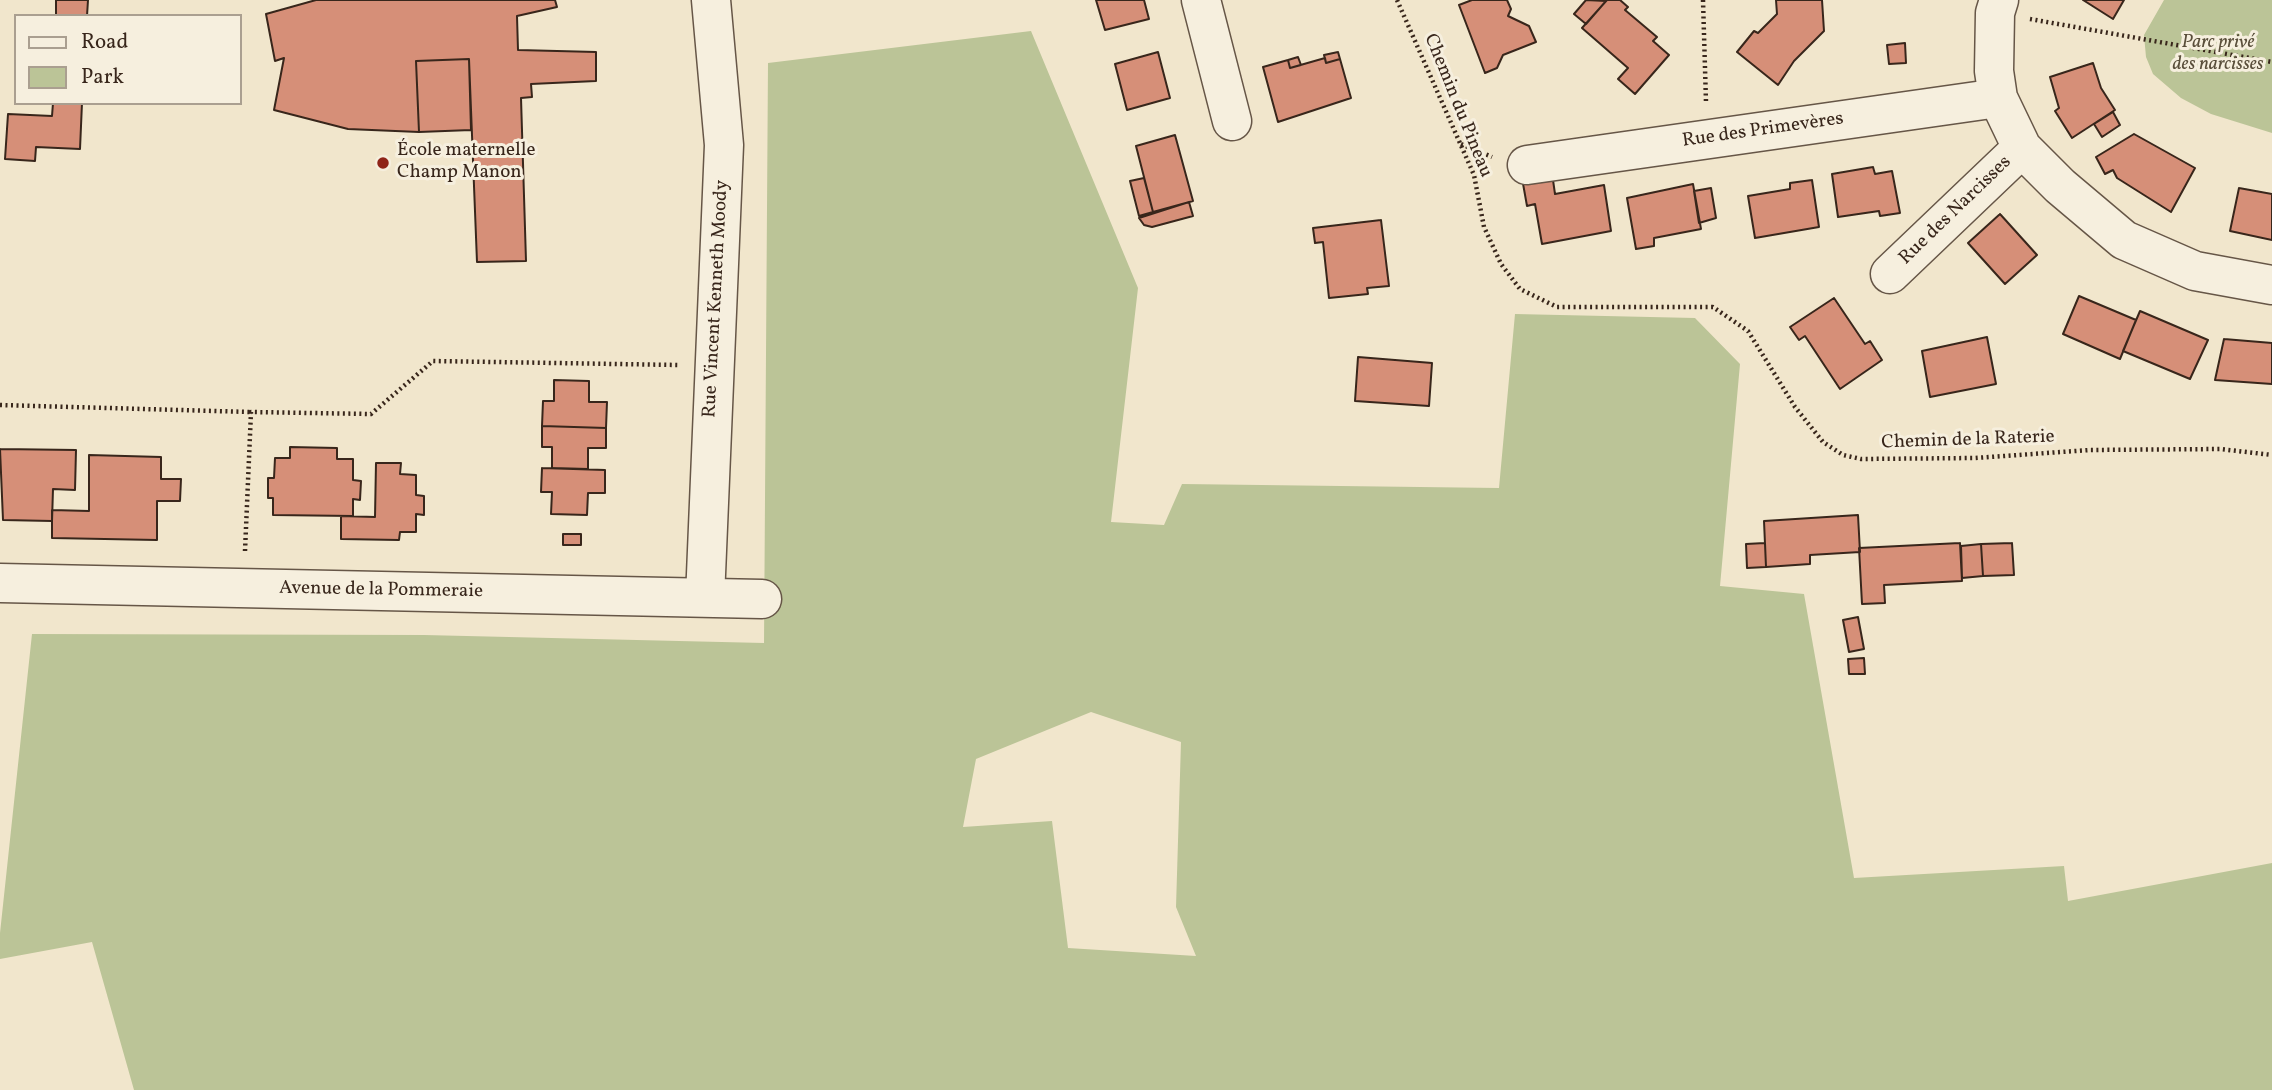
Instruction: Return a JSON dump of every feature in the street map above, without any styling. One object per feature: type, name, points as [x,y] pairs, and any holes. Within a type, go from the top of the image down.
[{"type":"street","name":"Rue Vincent Kenneth Moody","points":[[705,598],[724,145],[711,0]]},
{"type":"street","points":[[1201,0],[1233,121]]},
{"type":"street","name":"Rue des Narcisses","points":[[1997,6],[1994,71],[1998,98],[2022,148],[2060,186],[2124,240],[2195,271],[2272,285]]},
{"type":"street","name":"Rue des Primevères","points":[[1527,165],[1998,98]]},
{"type":"street","name":"Rue des Narcisses","points":[[1890,274],[2022,148]]},
{"type":"street","name":"Avenue de la Pommeraie","points":[[0,583],[762,599]]},
{"type":"path","name":"Chemin du Pineau","points":[[1397,0],[1474,175],[1484,227],[1501,264]]},
{"type":"path","points":[[1703,0],[1707,138]]},
{"type":"path","points":[[1997,6],[2272,62]]},
{"type":"path","points":[[1460,144],[1490,157]]},
{"type":"path","name":"Chemin de la Raterie","points":[[1501,264],[1520,289],[1557,307],[1713,307],[1748,331],[1796,407],[1823,442],[1843,455],[1892,460],[2090,450],[2220,449],[2272,455]]},
{"type":"path","points":[[0,405],[371,414],[433,361],[714,365]]},
{"type":"path","points":[[243,588],[251,412]]},
{"type":"green space","name":"Parc privé des narcisses","points":[[2164,0],[2272,0],[2272,133],[2211,114],[2181,98],[2153,74],[2146,57],[2144,35]]},
{"type":"green space","points":[[1031,31],[1138,288],[1111,522],[1164,525],[1182,484],[1499,488],[1515,314],[1695,318],[1740,364],[1720,586],[1804,594],[1854,878],[2064,866],[2068,901],[2272,863],[2272,1090],[134,1090],[92,942],[0,959],[0,933],[32,634],[424,635],[764,643],[768,63]],"holes":[[[1091,712],[1181,742],[1176,907],[1196,956],[1068,948],[1052,821],[963,827],[976,759]]]},
{"type":"building","points":[[56,0],[88,0],[87,14],[56,14]]},
{"type":"building","points":[[316,0],[555,0],[557,7],[517,16],[518,50],[596,52],[596,81],[531,84],[532,97],[521,98],[526,261],[477,262],[469,59],[416,61],[419,132],[348,129],[274,110],[284,58],[275,61],[266,14]]},
{"type":"building","points":[[1096,0],[1144,0],[1149,19],[1105,30]]},
{"type":"building","points":[[1472,0],[1507,0],[1511,9],[1508,16],[1529,26],[1536,42],[1503,55],[1497,68],[1485,73],[1459,5]]},
{"type":"building","points":[[1586,0],[1606,1],[1586,24],[1574,14]]},
{"type":"building","points":[[1607,0],[1620,0],[1628,7],[1625,10],[1657,37],[1653,41],[1669,55],[1635,94],[1618,79],[1628,68],[1582,28]]},
{"type":"building","points":[[1776,0],[1822,0],[1824,31],[1794,61],[1778,85],[1737,52],[1754,31],[1758,33],[1777,14]]},
{"type":"building","points":[[2083,0],[2124,0],[2113,19]]},
{"type":"building","points":[[1905,43],[1906,63],[1889,64],[1887,45]]},
{"type":"building","points":[[1158,52],[1170,98],[1127,110],[1115,64]]},
{"type":"building","points":[[1338,52],[1340,59],[1326,63],[1324,55]]},
{"type":"building","points":[[1298,57],[1301,65],[1290,68],[1288,60]]},
{"type":"building","points":[[1325,58],[1326,63],[1340,59],[1351,98],[1278,122],[1263,67],[1288,60],[1290,68]]},
{"type":"building","points":[[469,59],[471,130],[419,132],[416,61]]},
{"type":"building","points":[[2093,63],[2101,88],[2115,110],[2072,138],[2055,111],[2059,108],[2050,77]]},
{"type":"building","points":[[53,105],[82,105],[80,149],[36,147],[35,161],[5,159],[8,114],[52,116]]},
{"type":"building","points":[[2113,112],[2120,125],[2102,137],[2094,124]]},
{"type":"building","points":[[2134,134],[2195,168],[2171,212],[2117,178],[2113,170],[2105,174],[2096,157]]},
{"type":"building","points":[[1175,135],[1193,201],[1153,212],[1136,146]]},
{"type":"building","points":[[1873,167],[1875,174],[1892,171],[1900,213],[1880,216],[1879,211],[1838,217],[1832,174]]},
{"type":"building","points":[[1552,173],[1555,194],[1604,185],[1611,231],[1542,244],[1535,204],[1527,206],[1522,178]]},
{"type":"building","points":[[1144,178],[1153,212],[1139,216],[1130,181]]},
{"type":"building","points":[[1812,180],[1819,227],[1755,238],[1748,196],[1790,189],[1790,183]]},
{"type":"building","points":[[1693,184],[1701,229],[1654,238],[1654,246],[1636,249],[1627,198]]},
{"type":"building","points":[[1711,188],[1716,218],[1699,223],[1694,191]]},
{"type":"building","points":[[2239,188],[2272,194],[2272,240],[2230,231]]},
{"type":"building","points":[[1189,202],[1193,216],[1152,227],[1144,225],[1139,218]]},
{"type":"building","points":[[2000,214],[2037,255],[2005,284],[1968,243]]},
{"type":"building","points":[[1381,220],[1389,286],[1367,288],[1368,294],[1329,298],[1323,242],[1315,243],[1313,228]]},
{"type":"building","points":[[2079,296],[2136,320],[2120,359],[2063,334]]},
{"type":"building","points":[[1834,298],[1865,344],[1870,341],[1882,360],[1840,389],[1805,336],[1799,340],[1790,327]]},
{"type":"building","points":[[2140,311],[2208,340],[2190,379],[2123,351]]},
{"type":"building","points":[[1987,337],[1996,384],[1930,397],[1922,351]]},
{"type":"building","points":[[2224,339],[2272,343],[2272,384],[2215,380]]},
{"type":"building","points":[[1358,357],[1432,363],[1429,406],[1355,401]]},
{"type":"building","points":[[554,380],[589,381],[589,402],[607,402],[606,428],[542,426],[543,401],[554,401]]},
{"type":"building","points":[[542,426],[606,428],[606,448],[588,448],[588,469],[552,468],[552,447],[542,447]]},
{"type":"building","points":[[290,447],[337,448],[337,459],[353,459],[353,480],[361,481],[360,500],[353,499],[353,516],[273,515],[273,498],[268,498],[268,478],[274,478],[275,458],[290,458]]},
{"type":"building","points":[[0,449],[76,450],[75,490],[53,489],[52,521],[3,520]]},
{"type":"building","points":[[89,455],[161,457],[161,479],[181,479],[180,501],[157,501],[157,540],[52,538],[52,510],[89,511]]},
{"type":"building","points":[[376,463],[401,463],[400,474],[416,475],[416,495],[424,496],[424,515],[416,514],[416,532],[400,532],[399,540],[341,539],[341,516],[375,517]]},
{"type":"building","points":[[542,468],[605,470],[605,493],[588,493],[587,515],[551,514],[552,492],[541,492]]},
{"type":"building","points":[[1858,515],[1860,552],[1810,555],[1810,564],[1766,567],[1764,521]]},
{"type":"building","points":[[563,534],[581,534],[581,545],[563,545]]},
{"type":"building","points":[[1765,543],[1766,567],[1747,568],[1746,544]]},
{"type":"building","points":[[1960,543],[1962,581],[1884,585],[1885,603],[1862,604],[1859,548]]},
{"type":"building","points":[[2012,543],[2014,575],[1983,576],[1981,544]]},
{"type":"building","points":[[1981,544],[1983,576],[1962,578],[1961,546]]},
{"type":"building","points":[[1858,617],[1864,649],[1849,652],[1843,620]]},
{"type":"building","points":[[1864,658],[1865,674],[1849,674],[1848,659]]},
{"type":"place","name":"École maternelle Champ Manon","points":[[383,163]]}]
